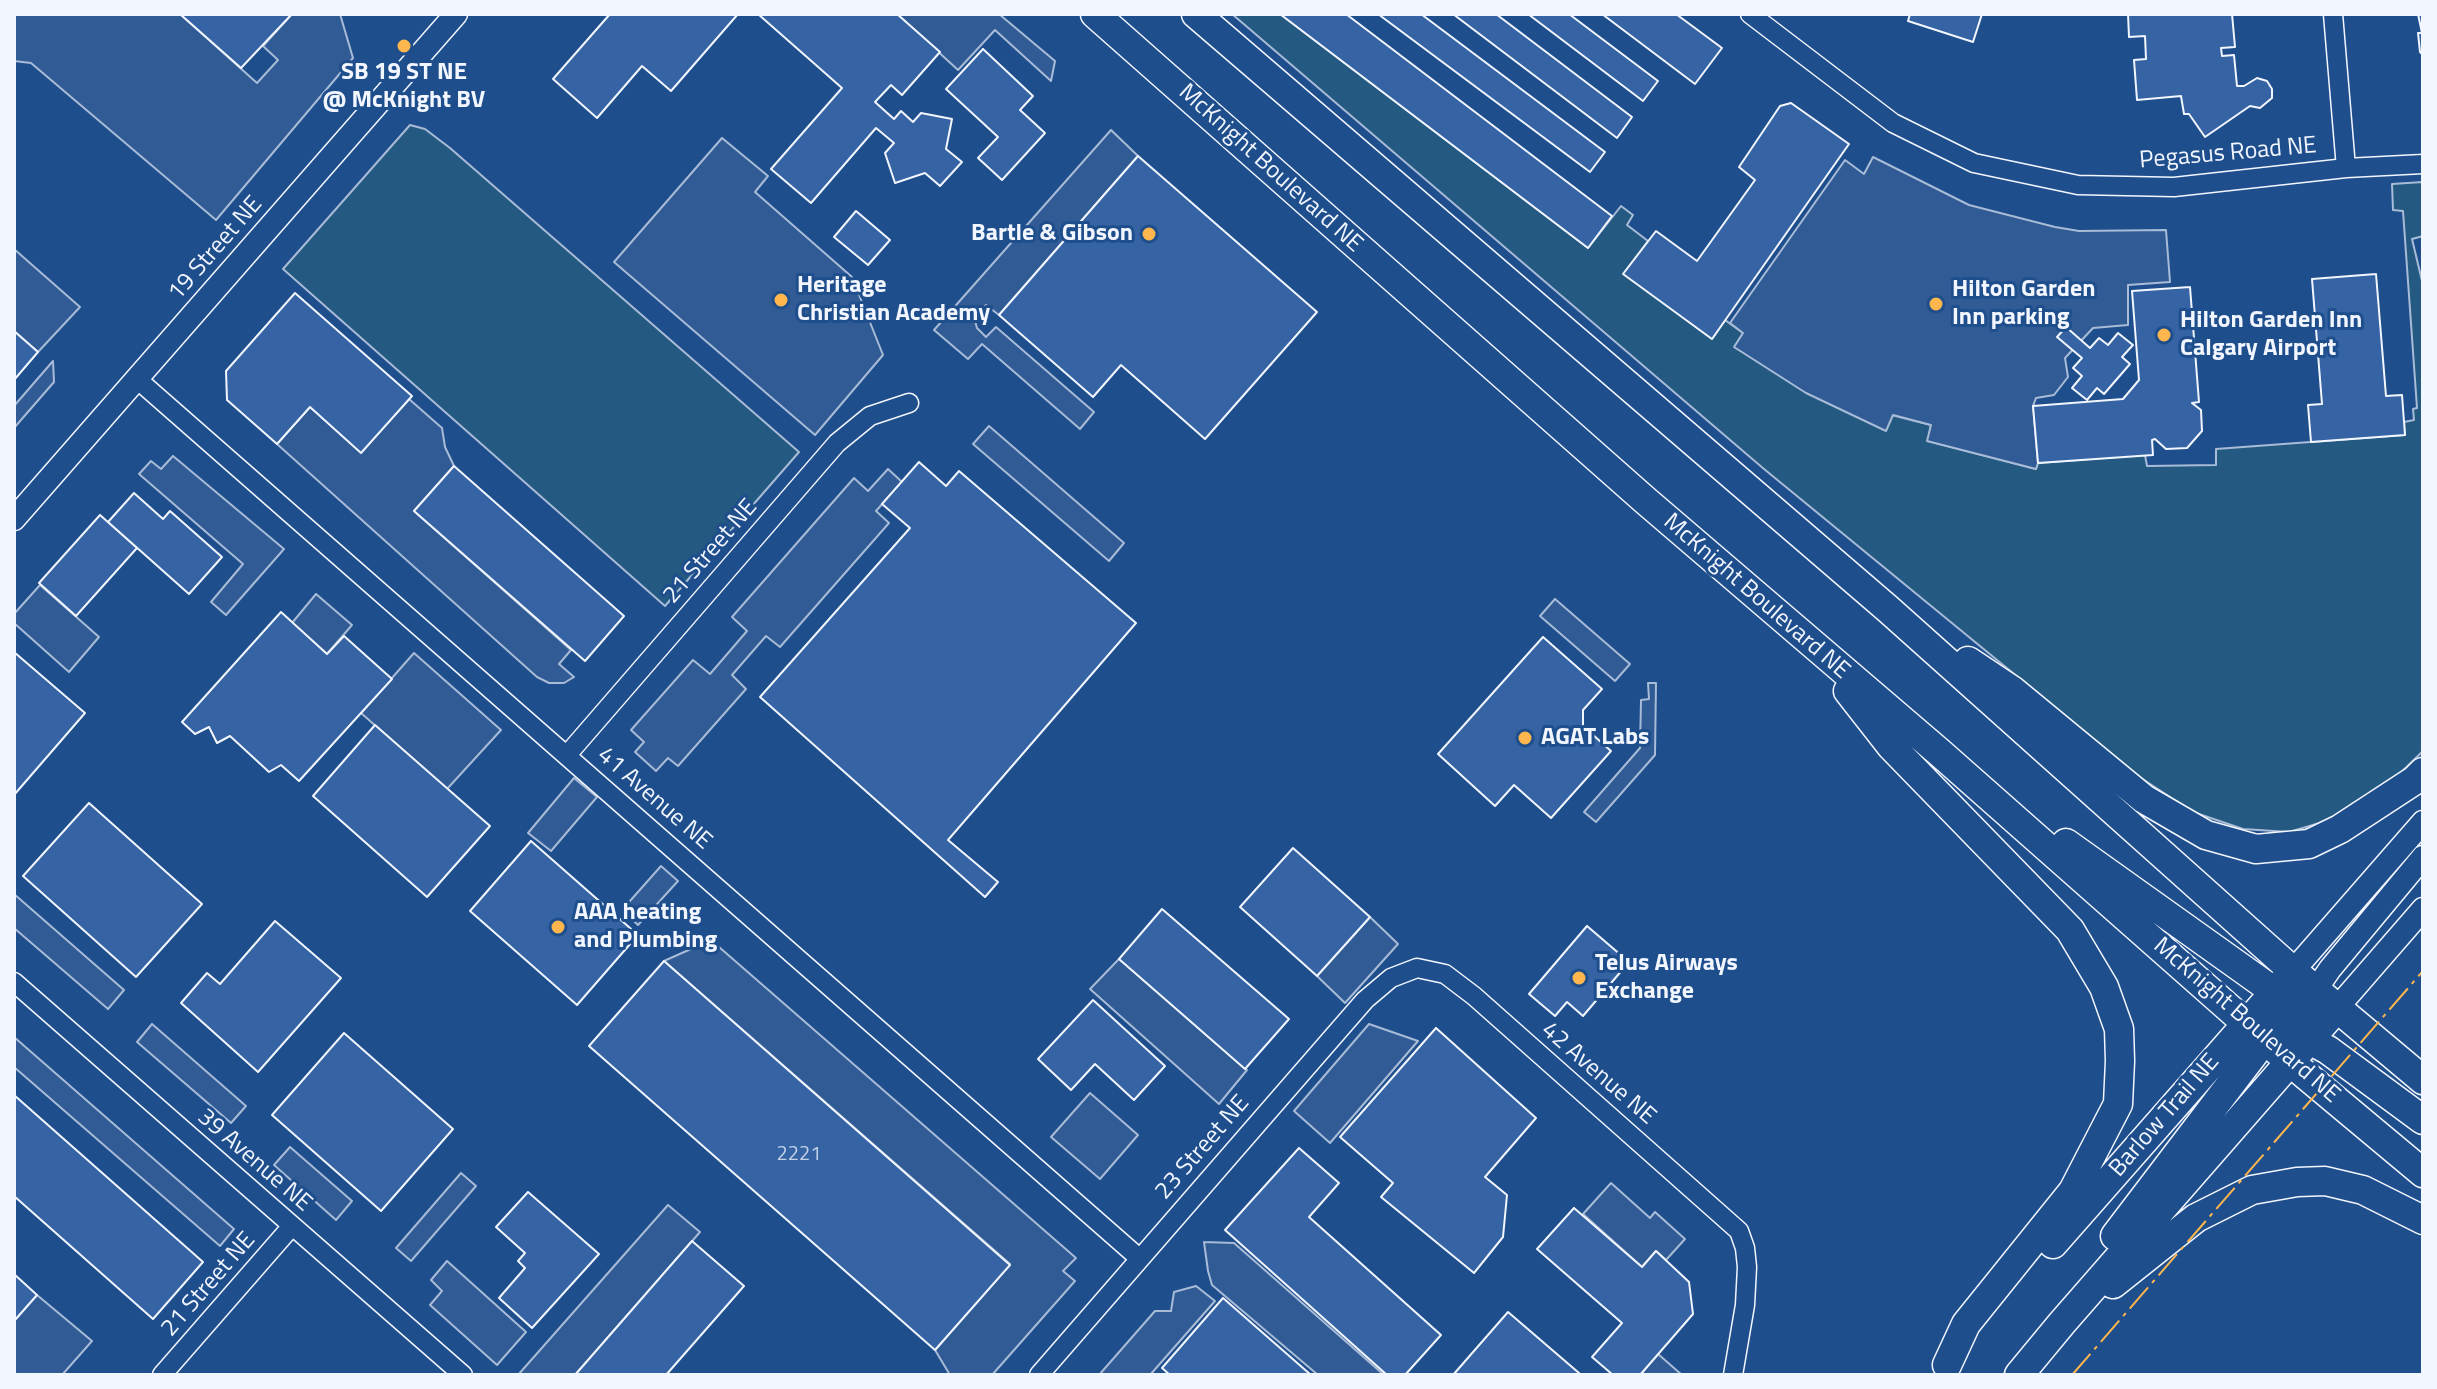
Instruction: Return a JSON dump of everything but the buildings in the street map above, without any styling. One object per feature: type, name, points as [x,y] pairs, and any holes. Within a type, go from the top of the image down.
[{"type":"main road","name":"McKnight Boulevard NE","points":[[1095,14],[1563,429],[1939,752],[2286,1012]]},
{"type":"main road","points":[[1196,14],[1888,609],[2286,1012],[2328,1050],[2423,1120]]},
{"type":"main road","points":[[1888,609],[2013,691],[2144,799],[2206,835],[2256,849],[2309,844],[2340,829],[2423,772]]},
{"type":"main road","points":[[1813,646],[1891,746],[2070,930],[2104,987],[2119,1029],[2118,1104],[2073,1191],[1966,1324],[1943,1370]]},
{"type":"main road","points":[[1939,752],[2286,1012],[2337,1008],[2423,1080]]},
{"type":"main road","points":[[2062,1323],[2100,1256],[2286,1012]]},
{"type":"main road","name":"Barlow Trail NE","points":[[2019,1375],[2290,1062],[2286,1012]]},
{"type":"main road","name":"Barlow Trail NE","points":[[1943,1370],[2286,1012]]},
{"type":"main road","name":"McKnight Boulevard NE","points":[[2290,1062],[2423,1173]]},
{"type":"main road","points":[[2062,1323],[2196,1218],[2252,1190],[2297,1182],[2325,1181],[2363,1190],[2423,1220]]},
{"type":"street","name":"19 Street NE","points":[[14,519],[456,14]]},
{"type":"street","name":"Pegasus Road NE","points":[[1750,14],[1893,123],[1974,163],[2078,185],[2174,187],[2346,168],[2423,164]]},
{"type":"street","points":[[2333,14],[2346,168]]},
{"type":"street","name":"41 Avenue NE","points":[[137,379],[1139,1258]]},
{"type":"street","name":"21 Street NE","points":[[567,755],[837,443],[870,416],[909,403]]},
{"type":"street","name":"Barlow Trail NE","points":[[2286,1012],[2423,822]]},
{"type":"street","points":[[2286,1012],[2423,857]]},
{"type":"street","points":[[2337,1008],[2423,909]]},
{"type":"street","name":"23 Street NE","points":[[1039,1375],[1365,1000],[1391,978],[1417,968]]},
{"type":"street","name":"42 Avenue NE","points":[[1417,968],[1445,974],[1474,996],[1739,1231],[1747,1267],[1745,1305],[1733,1375]]},
{"type":"street","name":"39 Avenue NE","points":[[14,982],[463,1375]]},
{"type":"street","name":"21 Street NE","points":[[162,1375],[292,1226]]},
{"type":"shaded area","points":[[14,14],[180,14],[257,83],[278,60],[263,46],[292,14],[340,14],[353,58],[216,220],[31,63],[14,61]]},
{"type":"shaded area","points":[[897,14],[999,14],[1055,61],[1051,81],[995,30],[958,70]]},
{"type":"shaded area","points":[[1232,14],[1280,14],[1588,248],[1621,206],[1633,215],[1627,225],[1648,241],[1624,273],[1712,339],[1725,320],[1743,333],[1735,347],[1886,430],[1892,415],[1931,425],[1928,441],[2036,469],[2038,463],[2145,455],[2147,466],[2216,465],[2216,449],[2405,435],[2404,422],[2414,420],[2413,409],[2417,408],[2403,211],[2393,210],[2392,184],[2423,182],[2423,236],[2412,239],[2423,285],[2423,751],[2388,785],[2340,817],[2289,832],[2243,829],[2193,812],[2141,778],[1764,469]]},
{"type":"shaded area","points":[[410,125],[425,129],[450,148],[799,452],[665,606],[283,269]]},
{"type":"shaded area","points":[[1111,130],[1138,156],[999,315],[986,305],[975,321],[986,337],[996,327],[1094,412],[1080,429],[982,344],[968,359],[934,330]]},
{"type":"shaded area","points":[[722,138],[768,176],[755,192],[852,277],[883,355],[815,435],[614,262]]},
{"type":"shaded area","name":"Hilton Garden Inn parking","points":[[1873,157],[1969,205],[2055,227],[2079,231],[2166,230],[2170,282],[2128,285],[2128,325],[2093,328],[2065,358],[2068,377],[2054,395],[2036,398],[2033,406],[2036,469],[1927,441],[1931,425],[1893,415],[1886,431],[1806,393],[1734,347],[1743,333],[1730,323],[1845,160],[1864,174]]},
{"type":"shaded area","points":[[14,249],[80,307],[38,352],[14,331]]},
{"type":"shaded area","points":[[53,361],[54,382],[14,428],[14,406]]},
{"type":"shaded area","points":[[409,399],[442,428],[445,447],[454,466],[414,511],[571,650],[559,664],[574,677],[564,683],[549,683],[537,677],[277,444],[310,407],[361,452]]},
{"type":"shaded area","points":[[989,426],[1124,543],[1109,561],[973,444]]},
{"type":"shaded area","points":[[173,456],[284,549],[226,615],[211,602],[243,564],[139,474],[151,461],[161,469]]},
{"type":"shaded area","points":[[888,469],[902,482],[876,511],[889,523],[780,647],[766,636],[732,675],[746,689],[678,766],[668,758],[656,771],[635,752],[644,742],[631,730],[693,660],[710,674],[747,631],[732,617],[854,478],[868,491]]},
{"type":"shaded area","points":[[40,585],[99,637],[69,672],[14,623],[14,614]]},
{"type":"shaded area","points":[[316,594],[352,625],[327,654],[292,623]]},
{"type":"shaded area","points":[[1555,599],[1630,664],[1615,681],[1540,616]]},
{"type":"shaded area","points":[[414,653],[501,730],[447,789],[361,713]]},
{"type":"shaded area","points":[[1648,683],[1656,683],[1655,755],[1596,822],[1584,812],[1640,748],[1641,700],[1649,699]]},
{"type":"shaded area","points":[[574,778],[597,797],[551,851],[528,833]]},
{"type":"shaded area","points":[[661,866],[678,881],[638,925],[622,910]]},
{"type":"shaded area","points":[[14,894],[124,990],[108,1009],[14,928]]},
{"type":"shaded area","points":[[1370,917],[1398,944],[1345,1003],[1317,976]]},
{"type":"shaded area","points":[[711,940],[1076,1258],[1063,1271],[1075,1281],[992,1375],[950,1375],[935,1350],[1010,1264],[664,961]]},
{"type":"shaded area","points":[[1119,959],[1247,1070],[1219,1104],[1090,989]]},
{"type":"shaded area","points":[[152,1024],[246,1106],[231,1123],[137,1042]]},
{"type":"shaded area","points":[[1369,1024],[1418,1041],[1330,1143],[1294,1111]]},
{"type":"shaded area","points":[[14,1037],[234,1229],[220,1246],[14,1067]]},
{"type":"shaded area","points":[[1090,1093],[1138,1135],[1100,1179],[1051,1137]]},
{"type":"shaded area","points":[[290,1147],[352,1201],[336,1220],[274,1165]]},
{"type":"shaded area","points":[[461,1173],[476,1186],[411,1261],[396,1248]]},
{"type":"shaded area","points":[[1611,1183],[1650,1218],[1655,1212],[1685,1239],[1666,1260],[1656,1251],[1642,1267],[1583,1214]]},
{"type":"shaded area","points":[[668,1205],[700,1232],[575,1375],[518,1375]]},
{"type":"shaded area","points":[[1204,1242],[1234,1243],[1384,1375],[1318,1375],[1212,1285]]},
{"type":"shaded area","points":[[447,1261],[526,1332],[497,1365],[430,1305],[442,1291],[431,1280]]},
{"type":"shaded area","points":[[1196,1286],[1215,1301],[1150,1375],[1099,1375],[1155,1311],[1171,1311],[1174,1292]]},
{"type":"shaded area","points":[[37,1295],[92,1341],[62,1375],[14,1375],[14,1321]]},
{"type":"shaded area","points":[[1658,1354],[1682,1375],[1640,1375]]},
{"type":"power","points":[[2072,1375],[2423,971]]},
{"type":"place","name":"SB 19 ST NE @ McKnight BV","points":[[404,46]]},
{"type":"place","name":"Bartle & Gibson","points":[[1149,234]]},
{"type":"place","name":"Heritage Christian Academy","points":[[781,300]]},
{"type":"place","name":"Hilton Garden Inn parking","points":[[1936,304]]},
{"type":"place","name":"Hilton Garden Inn Calgary Airport","points":[[2164,335]]},
{"type":"place","name":"AGAT Labs","points":[[1525,738]]},
{"type":"place","name":"AAA heating and Plumbing","points":[[558,927]]},
{"type":"place","name":"Telus Airways Exchange","points":[[1579,978]]}]
